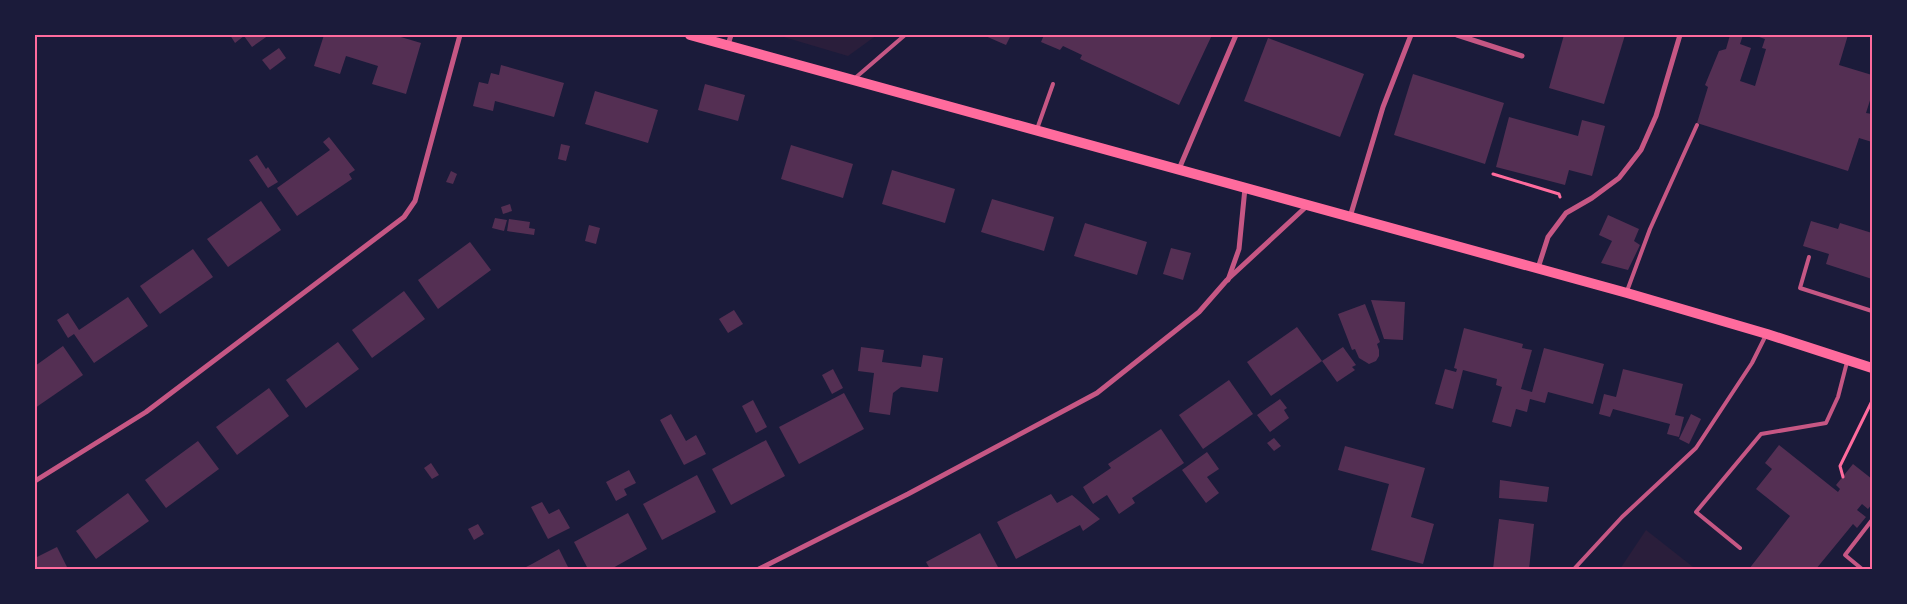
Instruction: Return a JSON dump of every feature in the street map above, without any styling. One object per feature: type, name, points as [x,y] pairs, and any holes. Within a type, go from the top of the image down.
[{"type":"main road","points":[[690,35],[1627,293],[1767,334],[1872,368]]},
{"type":"street","points":[[35,481],[146,412],[404,217],[416,201],[460,35]]},
{"type":"street","points":[[728,45],[732,35]]},
{"type":"street","points":[[1178,170],[1236,35]]},
{"type":"street","points":[[1350,217],[1383,107],[1411,35]]},
{"type":"street","points":[[1457,35],[1522,56]]},
{"type":"street","points":[[1538,268],[1548,237],[1566,213],[1592,198],[1619,178],[1642,150],[1656,116],[1680,35]]},
{"type":"street","points":[[1227,280],[1238,250],[1245,188]]},
{"type":"street","points":[[759,569],[908,494],[1097,393],[1198,312],[1227,280],[1308,205]]},
{"type":"lane","points":[[853,80],[905,35]]},
{"type":"lane","points":[[1036,131],[1053,84]]},
{"type":"lane","points":[[1627,293],[1650,230],[1697,125]]},
{"type":"lane","points":[[1810,257],[1800,288],[1872,311]]},
{"type":"lane","points":[[1574,569],[1622,517],[1696,448],[1752,363],[1767,334]]},
{"type":"lane","points":[[1740,548],[1696,512],[1761,434],[1826,423],[1838,397],[1847,360]]},
{"type":"lane","points":[[1862,569],[1845,555],[1872,520]]},
{"type":"path","points":[[1493,174],[1559,194],[1566,213]]},
{"type":"path","points":[[1843,477],[1840,466],[1872,400]]},
{"type":"shaded area","points":[[777,35],[877,35],[848,56]]},
{"type":"shaded area","points":[[1646,530],[1693,567],[1695,569],[1620,569]]},
{"type":"building","points":[[230,35],[269,35],[252,47],[244,36],[235,43]]},
{"type":"building","points":[[324,35],[394,35],[421,43],[406,94],[372,84],[378,66],[346,56],[340,74],[314,66]]},
{"type":"building","points":[[983,35],[1011,35],[1006,45]]},
{"type":"building","points":[[1044,35],[1212,35],[1179,105],[1080,59],[1082,55],[1063,46],[1060,50],[1041,42]]},
{"type":"building","points":[[1564,35],[1625,35],[1604,104],[1549,88]]},
{"type":"building","points":[[1730,35],[1743,35],[1740,44],[1751,48],[1740,81],[1755,86],[1766,49],[1762,48],[1765,39],[1753,35],[1848,35],[1839,65],[1872,75],[1872,94],[1866,113],[1872,114],[1872,142],[1859,138],[1848,171],[1697,123],[1708,87],[1705,85],[1719,51],[1726,49]]},
{"type":"building","points":[[1268,38],[1364,74],[1340,137],[1244,101]]},
{"type":"building","points":[[279,48],[286,58],[270,70],[262,60]]},
{"type":"building","points":[[501,65],[564,83],[554,117],[495,101],[493,111],[473,106],[479,82],[488,84],[491,73],[499,75]]},
{"type":"building","points":[[1413,74],[1504,103],[1485,164],[1394,135]]},
{"type":"building","points":[[705,84],[745,95],[738,121],[698,110]]},
{"type":"building","points":[[595,91],[658,110],[648,143],[585,124]]},
{"type":"building","points":[[1509,117],[1578,136],[1582,120],[1605,126],[1592,176],[1569,170],[1565,185],[1496,167]]},
{"type":"building","points":[[329,137],[355,170],[349,174],[352,179],[297,216],[277,188],[330,150],[323,142]]},
{"type":"building","points":[[561,144],[570,146],[566,161],[558,159]]},
{"type":"building","points":[[791,145],[853,164],[843,198],[781,179]]},
{"type":"building","points":[[257,155],[278,182],[268,188],[249,160]]},
{"type":"building","points":[[892,170],[955,189],[945,223],[882,204]]},
{"type":"building","points":[[451,171],[457,174],[453,184],[446,182]]},
{"type":"building","points":[[992,199],[1054,217],[1044,251],[981,232]]},
{"type":"building","points":[[261,201],[281,230],[228,267],[207,239]]},
{"type":"building","points":[[510,204],[512,211],[503,214],[501,207]]},
{"type":"building","points":[[1608,215],[1639,229],[1634,241],[1640,245],[1628,270],[1601,263],[1612,241],[1599,235]]},
{"type":"building","points":[[495,218],[507,220],[504,231],[492,228]]},
{"type":"building","points":[[509,219],[530,222],[529,228],[535,229],[534,235],[507,231]]},
{"type":"building","points":[[1811,221],[1838,229],[1840,223],[1872,233],[1872,279],[1826,264],[1829,254],[1803,246]]},
{"type":"building","points":[[1085,223],[1147,242],[1137,275],[1074,256]]},
{"type":"building","points":[[589,225],[600,228],[596,244],[585,241]]},
{"type":"building","points":[[470,242],[491,270],[438,309],[418,280]]},
{"type":"building","points":[[1171,248],[1191,253],[1183,280],[1163,274]]},
{"type":"building","points":[[193,249],[213,277],[160,314],[140,286]]},
{"type":"building","points":[[404,291],[425,319],[372,358],[352,330]]},
{"type":"building","points":[[128,297],[148,326],[94,363],[74,334],[68,338],[57,320],[68,313],[79,330]]},
{"type":"building","points":[[1371,300],[1405,302],[1403,340],[1384,339]]},
{"type":"building","points":[[1365,304],[1380,342],[1377,344],[1379,356],[1376,361],[1369,364],[1359,358],[1355,349],[1352,350],[1338,314]]},
{"type":"building","points":[[734,310],[743,324],[728,333],[719,319]]},
{"type":"building","points":[[1297,327],[1322,361],[1271,396],[1247,362]]},
{"type":"building","points":[[1464,328],[1523,344],[1522,348],[1532,350],[1521,389],[1532,392],[1544,348],[1604,364],[1593,404],[1548,392],[1545,403],[1530,399],[1527,412],[1516,409],[1511,427],[1492,422],[1502,387],[1496,385],[1497,379],[1463,370],[1453,409],[1435,404],[1445,369],[1456,372],[1457,369],[1454,368]]},
{"type":"building","points":[[338,342],[359,369],[306,408],[286,380]]},
{"type":"building","points":[[63,346],[83,375],[35,408],[35,366]]},
{"type":"building","points":[[861,347],[884,350],[882,362],[921,367],[923,355],[943,358],[938,392],[901,387],[893,393],[890,415],[869,412],[874,373],[858,371]]},
{"type":"building","points":[[1343,347],[1356,365],[1352,367],[1355,370],[1337,382],[1322,361]]},
{"type":"building","points":[[833,369],[843,388],[832,394],[822,375]]},
{"type":"building","points":[[1623,369],[1683,384],[1675,415],[1684,417],[1679,437],[1667,434],[1670,424],[1613,409],[1610,417],[1599,414],[1604,394],[1616,397]]},
{"type":"building","points":[[1229,380],[1253,414],[1203,449],[1179,415]]},
{"type":"building","points":[[269,388],[289,416],[237,455],[216,427]]},
{"type":"building","points":[[844,393],[864,429],[799,464],[779,427]]},
{"type":"building","points":[[1280,399],[1287,408],[1284,410],[1289,418],[1270,432],[1257,415]]},
{"type":"building","points":[[753,400],[767,427],[756,433],[742,406]]},
{"type":"building","points":[[671,414],[686,441],[696,435],[706,454],[684,465],[660,420]]},
{"type":"building","points":[[1691,414],[1701,419],[1689,444],[1679,439]]},
{"type":"building","points":[[1161,429],[1184,463],[1132,498],[1135,503],[1119,514],[1107,495],[1093,504],[1083,487],[1111,468],[1108,464]]},
{"type":"building","points":[[1274,438],[1281,446],[1274,451],[1267,443]]},
{"type":"building","points":[[766,440],[785,476],[731,505],[712,469]]},
{"type":"building","points":[[198,441],[219,469],[166,508],[145,480]]},
{"type":"building","points":[[1779,445],[1838,492],[1840,489],[1836,485],[1853,464],[1872,479],[1872,504],[1868,509],[1862,504],[1857,510],[1866,517],[1857,528],[1853,524],[1816,569],[1749,569],[1790,516],[1756,489],[1772,469],[1765,463]]},
{"type":"building","points":[[1345,446],[1425,468],[1411,517],[1434,524],[1423,564],[1371,550],[1389,484],[1338,470]]},
{"type":"building","points":[[1207,452],[1219,469],[1207,477],[1219,493],[1206,503],[1182,470]]},
{"type":"building","points":[[431,463],[439,475],[432,479],[424,468]]},
{"type":"building","points":[[629,470],[636,483],[624,489],[627,495],[616,501],[606,482]]},
{"type":"building","points":[[697,475],[716,512],[662,540],[643,504]]},
{"type":"building","points":[[1500,480],[1549,487],[1547,502],[1499,498]]},
{"type":"building","points":[[128,493],[149,521],[96,559],[76,531]]},
{"type":"building","points":[[1051,494],[1057,503],[1072,495],[1100,519],[1083,531],[1080,525],[1016,559],[997,522]]},
{"type":"building","points":[[542,502],[549,514],[559,509],[570,528],[548,539],[531,507]]},
{"type":"building","points":[[628,513],[647,549],[611,569],[588,569],[574,542]]},
{"type":"building","points":[[1499,519],[1534,524],[1529,569],[1493,569]]},
{"type":"building","points":[[478,524],[484,534],[474,540],[468,529]]},
{"type":"building","points":[[980,533],[999,569],[930,569],[926,562]]},
{"type":"building","points":[[57,547],[68,569],[35,569],[35,558]]},
{"type":"building","points":[[559,549],[569,569],[522,569],[532,564]]}]
